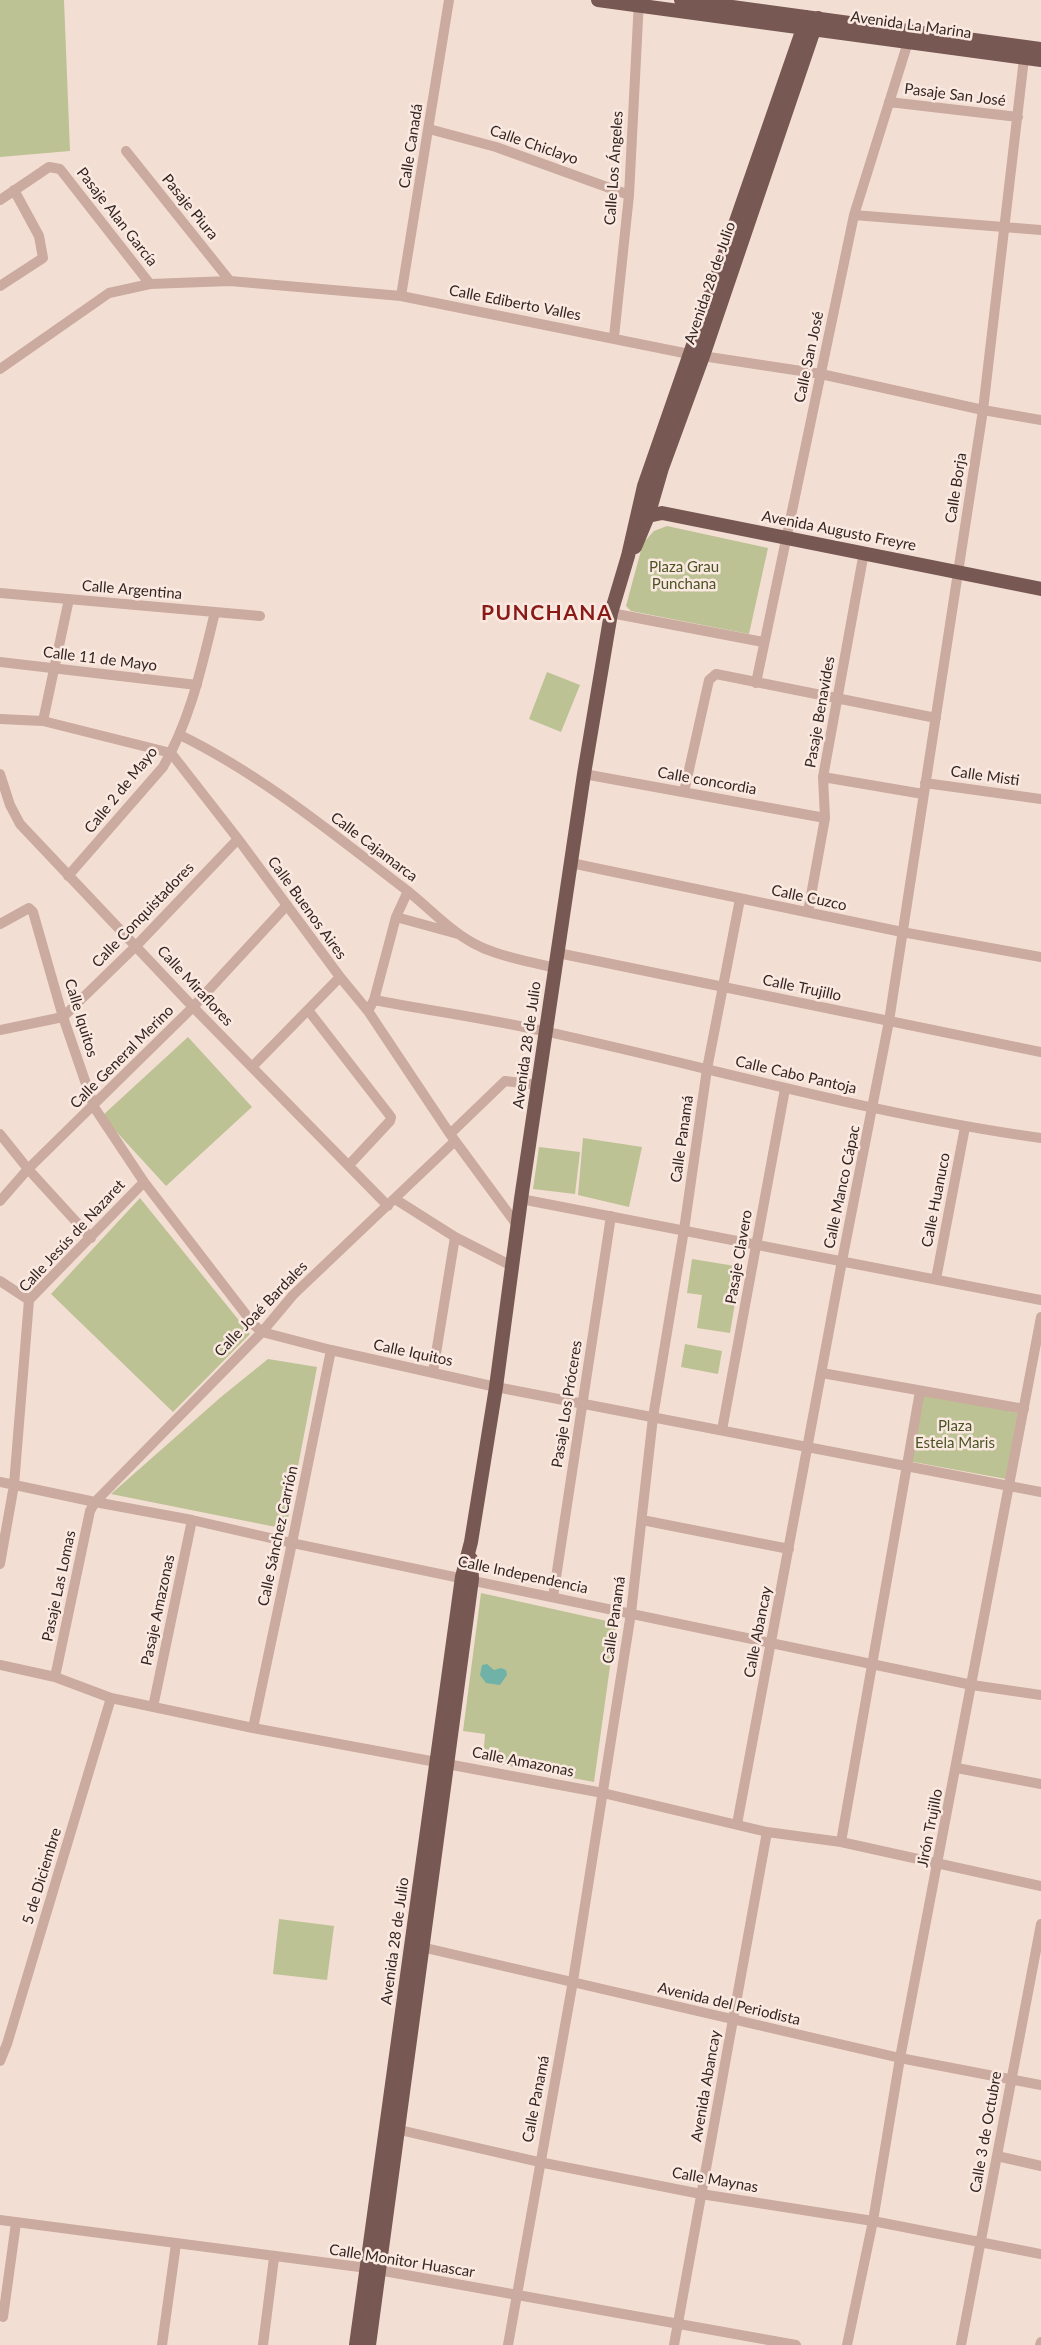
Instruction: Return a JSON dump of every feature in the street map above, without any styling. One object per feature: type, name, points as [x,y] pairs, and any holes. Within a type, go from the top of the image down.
[{"type":"main road","name":"Avenida La Marina","points":[[598,0],[639,2],[811,22],[1025,52],[1041,60]]},
{"type":"main road","name":"Avenida La Marina","points":[[681,0],[811,22],[908,42],[1025,52],[1041,49]]},
{"type":"main road","name":"Avenida 28 de Julio","points":[[628,556],[639,542],[648,516],[696,355],[811,22]]},
{"type":"main road","name":"Avenida 28 de Julio","points":[[369,2345],[373,2270],[471,1542],[496,1386],[517,1225],[584,774],[611,613],[628,556],[644,486],[696,355]]},
{"type":"main road","name":"Avenida Augusto Freyre","points":[[648,516],[662,513],[958,571],[1041,590]]},
{"type":"main road","points":[[634,526],[648,516]]},
{"type":"main road","name":"Avenida 28 de Julio","points":[[356,2345],[373,2270]]},
{"type":"street","name":"Calle Canadá","points":[[401,296],[449,0]]},
{"type":"street","name":"Calle Los Ángeles","points":[[614,337],[628,195],[639,2]]},
{"type":"street","name":"Calle San José","points":[[756,683],[854,215],[908,42]]},
{"type":"street","name":"Calle Borja","points":[[902,932],[983,410],[1025,52]]},
{"type":"street","name":"Pasaje San José","points":[[889,102],[1018,117]]},
{"type":"street","name":"Calle Chiclayo","points":[[429,129],[496,147],[628,195]]},
{"type":"street","name":"Pasaje Piura","points":[[126,151],[230,280]]},
{"type":"street","name":"Pasaje Alan García","points":[[14,190],[49,167],[60,168],[150,284]]},
{"type":"street","points":[[0,201],[14,190],[39,236],[43,258],[0,286]]},
{"type":"street","points":[[854,215],[1041,230]]},
{"type":"street","name":"Calle Ediberto Valles","points":[[0,369],[109,293],[150,284],[230,280],[401,296],[696,355],[821,374],[983,410],[1041,420]]},
{"type":"street","name":"Pasaje Benavides","points":[[808,912],[825,818],[823,777],[864,552]]},
{"type":"street","name":"Calle Argentina","points":[[0,593],[260,616]]},
{"type":"street","points":[[43,721],[69,599]]},
{"type":"street","name":"Calle 2 de Mayo","points":[[68,876],[163,767],[171,753],[180,735],[197,686],[215,612]]},
{"type":"street","points":[[611,613],[763,642]]},
{"type":"street","name":"Calle 11 de Mayo","points":[[0,662],[197,686]]},
{"type":"street","points":[[684,792],[709,680],[716,674],[936,718]]},
{"type":"street","points":[[0,719],[43,721],[171,753]]},
{"type":"street","name":"Calle Cajamarca","points":[[180,735],[208,748],[264,783],[481,948],[555,968]]},
{"type":"street","name":"Calle Buenos Aires","points":[[171,753],[368,1011],[452,1137],[517,1225]]},
{"type":"street","name":"Calle Miraflores","points":[[0,774],[10,805],[20,825],[193,1007],[349,1165],[392,1202],[512,1266]]},
{"type":"street","name":"Calle concordia","points":[[584,774],[825,818]]},
{"type":"street","name":"Calle Misti","points":[[823,777],[1041,799]]},
{"type":"street","name":"Calle Conquistadores","points":[[63,1017],[136,946],[238,839]]},
{"type":"street","name":"Calle Cuzco","points":[[572,863],[902,932],[1041,957]]},
{"type":"street","points":[[368,1011],[374,1000],[396,917],[408,891]]},
{"type":"street","name":"Calle Panamá","points":[[508,2345],[573,1982],[631,1613],[653,1417],[684,1230],[707,1069],[740,899]]},
{"type":"street","name":"Calle General Merino","points":[[0,1201],[28,1169],[94,1107],[193,1007],[287,905]]},
{"type":"street","name":"Calle Iquitos","points":[[0,924],[29,908],[36,918],[63,1017],[94,1107],[144,1182],[254,1325],[262,1332],[331,1350],[496,1386],[1041,1492]]},
{"type":"street","points":[[396,917],[461,935]]},
{"type":"street","name":"Calle Manco Cápac","points":[[808,1446],[873,1109],[902,932]]},
{"type":"street","name":"Calle Trujillo","points":[[558,953],[1041,1052]]},
{"type":"street","points":[[252,1067],[340,977]]},
{"type":"street","name":"Calle Cabo Pantoja","points":[[374,1000],[547,1031],[873,1109],[965,1127],[1041,1138]]},
{"type":"street","points":[[308,1011],[391,1117],[349,1165]]},
{"type":"street","points":[[0,1030],[63,1017]]},
{"type":"street","name":"Calle Joaé Bardales","points":[[95,1502],[262,1332],[293,1295],[392,1202],[505,1081],[538,1085]]},
{"type":"street","name":"Pasaje Clavero","points":[[722,1430],[785,1089]]},
{"type":"street","name":"Calle Huanuco","points":[[936,1279],[965,1127]]},
{"type":"street","points":[[0,1134],[28,1169],[91,1238]]},
{"type":"street","name":"Calle Jesús de Nazaret","points":[[0,1563],[15,1485],[29,1300],[144,1182]]},
{"type":"street","points":[[521,1199],[1041,1300]]},
{"type":"street","name":"Pasaje Los Próceres","points":[[554,1597],[611,1216]]},
{"type":"street","points":[[433,1372],[454,1237]]},
{"type":"street","points":[[0,1281],[29,1300]]},
{"type":"street","name":"Jirón Trujillo","points":[[848,2345],[873,2221],[900,2058],[1041,1317]]},
{"type":"street","name":"Calle Sánchez Carrión","points":[[253,1728],[331,1350]]},
{"type":"street","points":[[822,1373],[1024,1409]]},
{"type":"street","points":[[841,1842],[920,1391]]},
{"type":"street","name":"Calle Abancay","points":[[737,1824],[808,1446]]},
{"type":"street","name":"Calle Independencia","points":[[0,1482],[192,1520],[292,1543],[972,1685],[1041,1695]]},
{"type":"street","name":"Pasaje Las Lomas","points":[[55,1677],[90,1511],[95,1502]]},
{"type":"street","name":"Pasaje Amazonas","points":[[153,1707],[192,1520]]},
{"type":"street","points":[[642,1520],[789,1549]]},
{"type":"street","name":"Calle Amazonas","points":[[0,1665],[55,1677],[111,1698],[153,1707],[253,1728],[603,1793],[767,1832],[841,1842],[1041,1886]]},
{"type":"street","name":"5 de Diciembre","points":[[0,2061],[111,1698]]},
{"type":"street","points":[[957,1768],[1041,1784]]},
{"type":"street","name":"Avenida Abancay","points":[[674,2345],[767,1832]]},
{"type":"street","name":"Calle 3 de Octubre","points":[[961,2345],[1041,1924]]},
{"type":"street","name":"Avenida del Periodista","points":[[416,1946],[733,2021],[900,2058],[1041,2085]]},
{"type":"street","name":"Calle Maynas","points":[[392,2128],[539,2162],[701,2194],[873,2221],[1041,2254]]},
{"type":"street","points":[[997,2156],[1041,2166]]},
{"type":"street","name":"Calle Monitor Huascar","points":[[0,2220],[373,2270],[796,2345]]},
{"type":"street","points":[[3,2318],[16,2223]]},
{"type":"street","points":[[162,2345],[176,2244]]},
{"type":"street","points":[[263,2345],[274,2258]]},
{"type":"green space","points":[[0,0],[64,0],[70,151],[0,157]]},
{"type":"green space","name":"Plaza Grau Punchana","points":[[667,526],[768,548],[749,634],[631,611],[626,606],[643,543],[654,531]]},
{"type":"green space","points":[[547,672],[580,685],[561,732],[529,719]]},
{"type":"green space","points":[[188,1037],[252,1107],[166,1186],[102,1116]]},
{"type":"green space","points":[[583,1138],[642,1147],[629,1207],[578,1195]]},
{"type":"green space","points":[[539,1147],[580,1152],[575,1194],[533,1189]]},
{"type":"green space","points":[[140,1198],[250,1334],[173,1412],[51,1294]]},
{"type":"green space","points":[[692,1259],[741,1267],[730,1333],[697,1328],[702,1295],[687,1293]]},
{"type":"green space","points":[[685,1344],[722,1351],[718,1374],[681,1367]]},
{"type":"green space","points":[[268,1359],[317,1367],[286,1529],[111,1494],[221,1397]]},
{"type":"green space","name":"Plaza Estela Maris","points":[[916,1393],[1018,1413],[1006,1479],[908,1461]]},
{"type":"green space","points":[[481,1593],[616,1623],[594,1782],[483,1761],[485,1734],[463,1731]]},
{"type":"green space","points":[[279,1919],[334,1926],[327,1980],[273,1974]]},
{"type":"water","points":[[487,1664],[494,1670],[501,1668],[506,1670],[507,1675],[500,1685],[486,1683],[480,1675],[482,1665]]},
{"type":"district","name":"PUNCHANA","points":[[547,613]]}]
